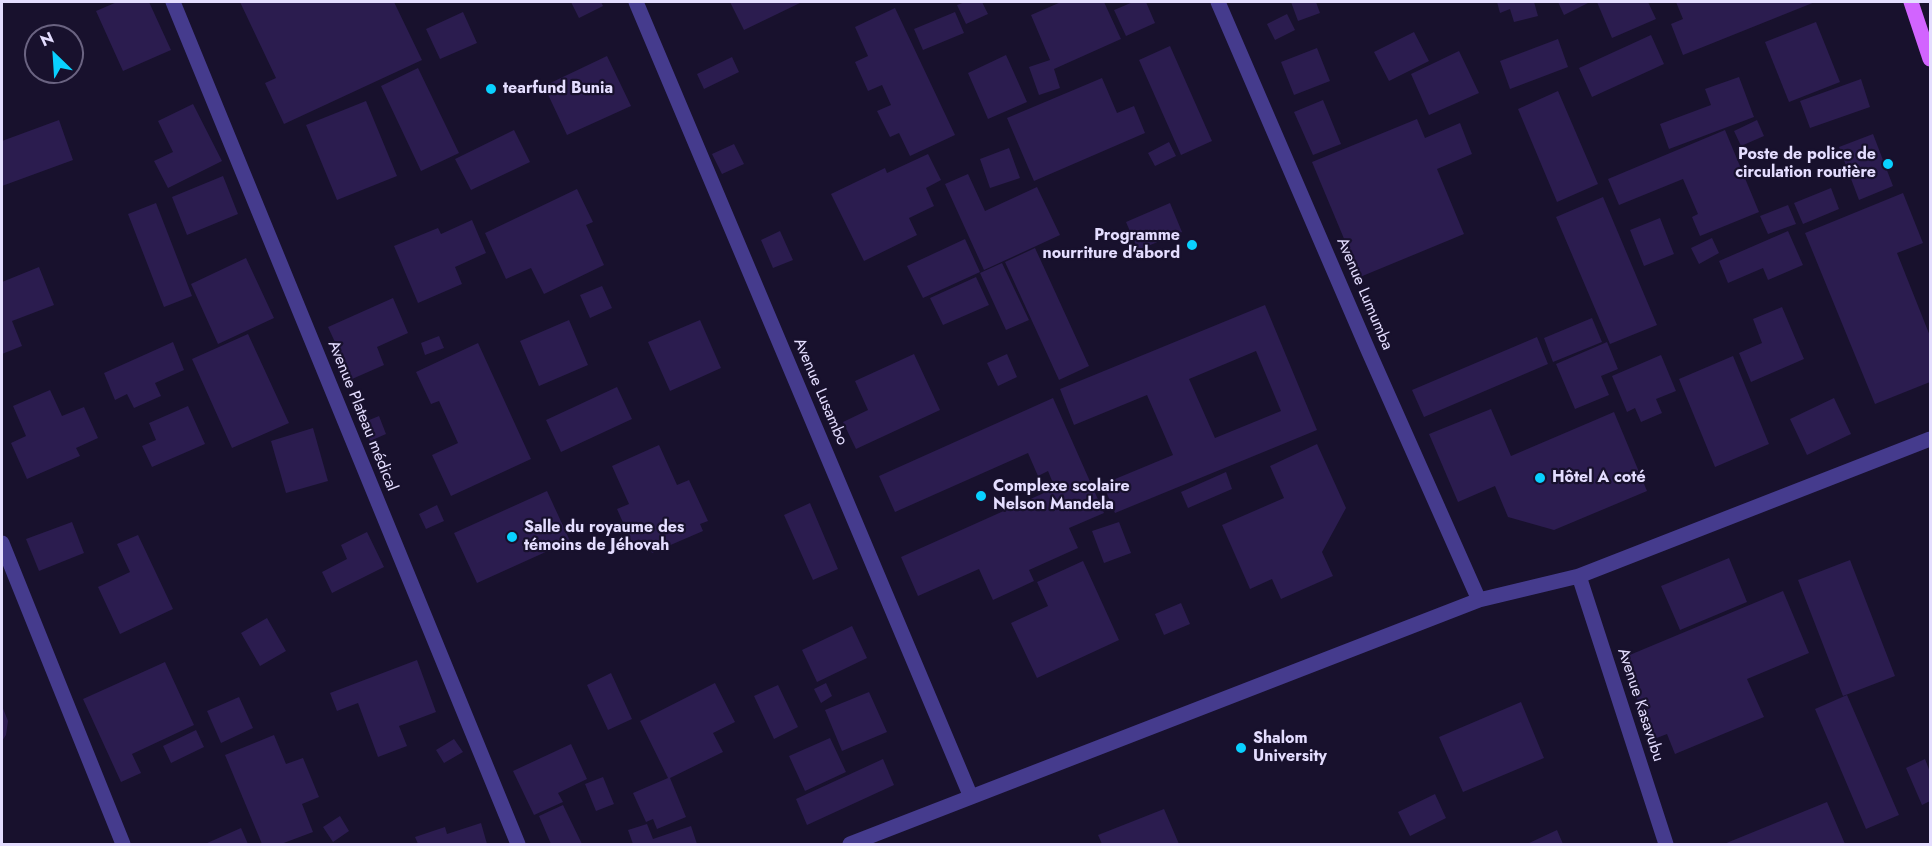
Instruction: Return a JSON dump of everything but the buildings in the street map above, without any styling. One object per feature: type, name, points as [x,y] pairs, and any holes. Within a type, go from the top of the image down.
[{"type":"main road","points":[[1911,2],[1930,59]]},
{"type":"street","name":"Avenue Plateau médical","points":[[173,2],[518,844]]},
{"type":"street","name":"Avenue Lusambo","points":[[636,2],[971,797]]},
{"type":"street","name":"Avenue Lumumba","points":[[1218,2],[1479,600]]},
{"type":"street","points":[[850,844],[1479,600],[1579,576],[1930,439]]},
{"type":"street","points":[[2,543],[123,844]]},
{"type":"street","name":"Avenue Kasavubu","points":[[1579,576],[1666,844]]},
{"type":"place","name":"tearfund Bunia","points":[[491,89]]},
{"type":"place","name":"Poste de police de circulation routière","points":[[1888,164]]},
{"type":"place","name":"Programme nourriture d'abord","points":[[1192,245]]},
{"type":"place","name":"Hôtel A coté","points":[[1540,478]]},
{"type":"place","name":"Complexe scolaire Nelson Mandela","points":[[981,496]]},
{"type":"place","name":"Salle du royaume des témoins de Jéhovah","points":[[512,537]]},
{"type":"place","name":"Shalom University","points":[[1241,748]]}]
